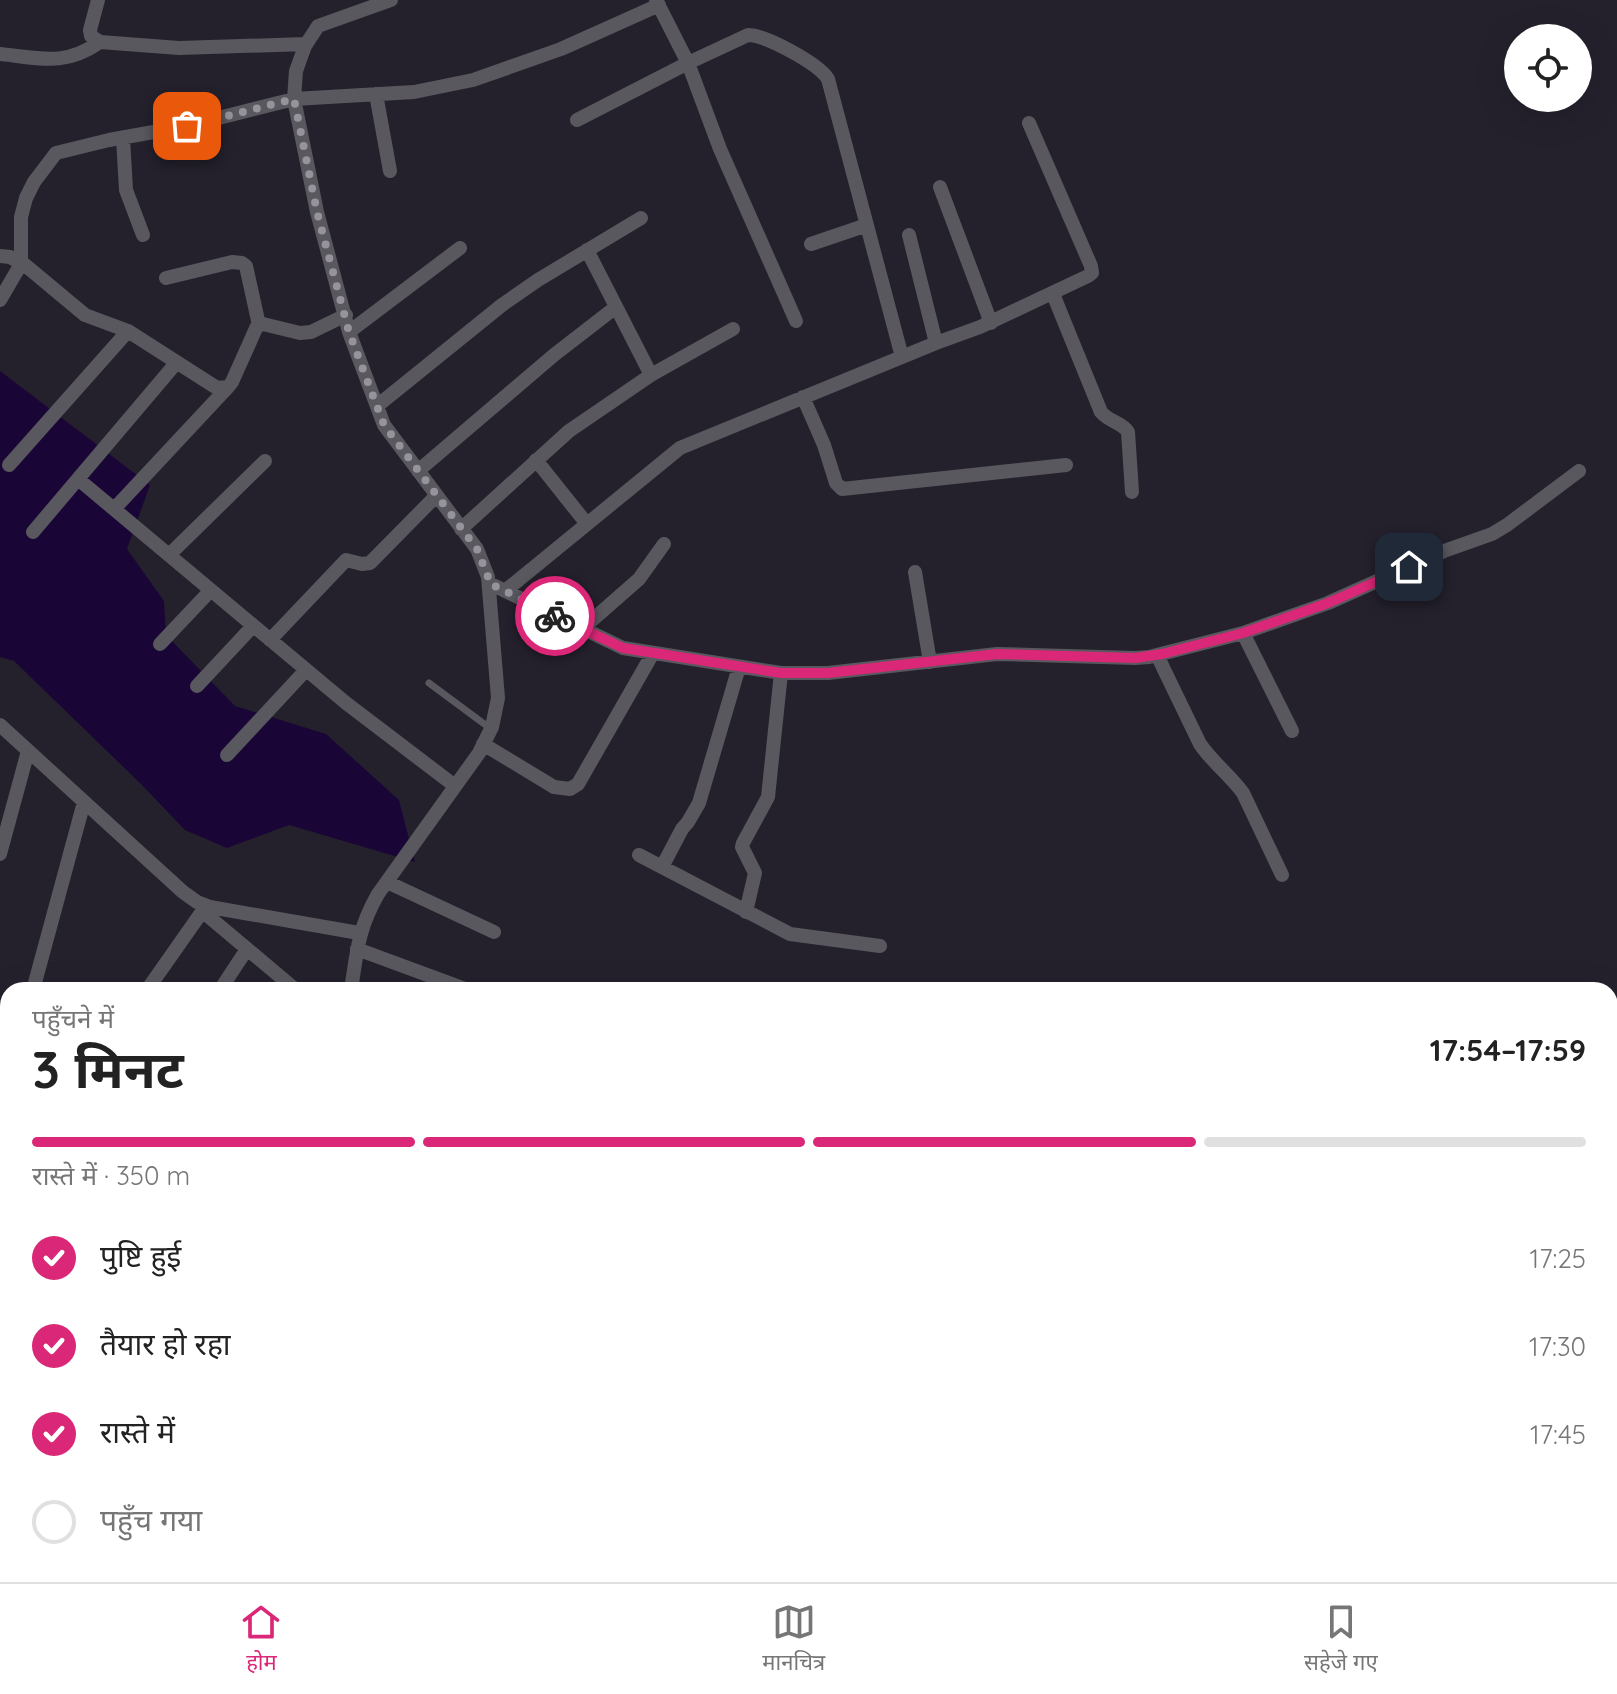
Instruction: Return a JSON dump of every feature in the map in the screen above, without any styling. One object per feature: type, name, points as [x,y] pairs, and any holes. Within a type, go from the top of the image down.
[{"type":"street","points":[[98,0],[90,30],[91,36],[100,42],[179,48],[306,44]]},
{"type":"street","points":[[352,982],[358,941],[367,914],[483,744],[491,729],[498,698],[488,577],[477,549],[384,425],[349,332],[317,212],[294,99],[296,71],[306,44],[318,26],[391,0]]},
{"type":"street","points":[[0,300],[21,264],[22,209],[47,162],[62,150],[187,126],[294,99],[414,92],[473,80],[561,49],[658,3],[688,63],[720,149],[796,321]]},
{"type":"street","points":[[577,120],[748,35],[779,46],[817,66],[828,79],[902,357]]},
{"type":"street","points":[[0,54],[66,59],[100,42]]},
{"type":"street","points":[[376,94],[390,171]]},
{"type":"street","points":[[505,591],[680,448],[991,323],[1088,276],[1092,270],[1029,123]]},
{"type":"street","points":[[123,138],[126,190],[143,235]]},
{"type":"street","points":[[940,187],[991,323]]},
{"type":"street","points":[[377,406],[502,305],[641,218]]},
{"type":"street","points":[[811,244],[867,225]]},
{"type":"street","points":[[909,235],[936,343]]},
{"type":"street","points":[[349,332],[460,248]]},
{"type":"street","points":[[587,250],[651,375]]},
{"type":"street","points":[[0,256],[10,257],[21,264],[85,315],[128,331],[217,388],[228,387]]},
{"type":"street","points":[[114,509],[232,382],[259,325],[246,266],[242,263],[232,262],[166,278]]},
{"type":"street","points":[[1053,294],[1101,412],[1128,432],[1132,492]]},
{"type":"street","points":[[418,471],[554,355],[616,307]]},
{"type":"street","points":[[259,325],[268,324],[300,333],[311,332],[346,315]]},
{"type":"street","points":[[461,529],[569,431],[651,375],[733,329]]},
{"type":"street","points":[[9,465],[128,331]]},
{"type":"street","points":[[33,532],[177,362]]},
{"type":"street","points":[[803,397],[824,445],[836,483],[842,489],[1066,465]]},
{"type":"street","points":[[536,460],[587,524]]},
{"type":"street","points":[[169,555],[265,461]]},
{"type":"street","points":[[489,583],[623,648],[781,673],[828,673],[997,654],[1135,658],[1243,633],[1328,603],[1444,551],[1492,534],[1579,471]]},
{"type":"street","points":[[78,479],[346,703],[455,786]]},
{"type":"street","points":[[270,640],[346,560],[370,563],[436,496]]},
{"type":"street","points":[[582,629],[639,579],[664,544]]},
{"type":"street","points":[[915,572],[930,662]]},
{"type":"street","points":[[160,644],[211,590]]},
{"type":"street","points":[[197,686],[253,626]]},
{"type":"street","points":[[1243,633],[1292,731]]},
{"type":"street","points":[[483,744],[554,787],[570,789],[578,784],[653,653]]},
{"type":"street","points":[[1157,655],[1200,744],[1243,793],[1282,875]]},
{"type":"street","points":[[662,867],[699,803],[739,667]]},
{"type":"street","points":[[227,755],[306,670]]},
{"type":"street","points":[[746,912],[755,873],[742,847],[768,797],[781,673]]},
{"type":"street","points":[[0,725],[286,982]]},
{"type":"street","points":[[0,854],[28,751]]},
{"type":"street","points":[[35,982],[84,802]]},
{"type":"street","points":[[639,855],[790,934],[880,946]]},
{"type":"street","points":[[387,882],[494,932]]},
{"type":"street","points":[[204,908],[358,941],[450,982]]},
{"type":"street","points":[[153,982],[204,908]]},
{"type":"street","points":[[225,982],[247,949]]},
{"type":"lane","points":[[429,683],[491,729]]},
{"type":"shaded area","points":[[0,371],[150,485],[127,549],[164,601],[166,635],[235,706],[326,734],[399,800],[415,862],[289,825],[227,848],[185,830],[14,661],[0,657]]},
{"type":"way so far","points":[[187,126],[294,99],[317,212],[349,332],[384,425],[477,549],[489,583],[555,616]]},
{"type":"route","points":[[555,616],[623,648],[781,673],[828,673],[997,654],[1135,658],[1243,633],[1328,603],[1409,567]]}]
